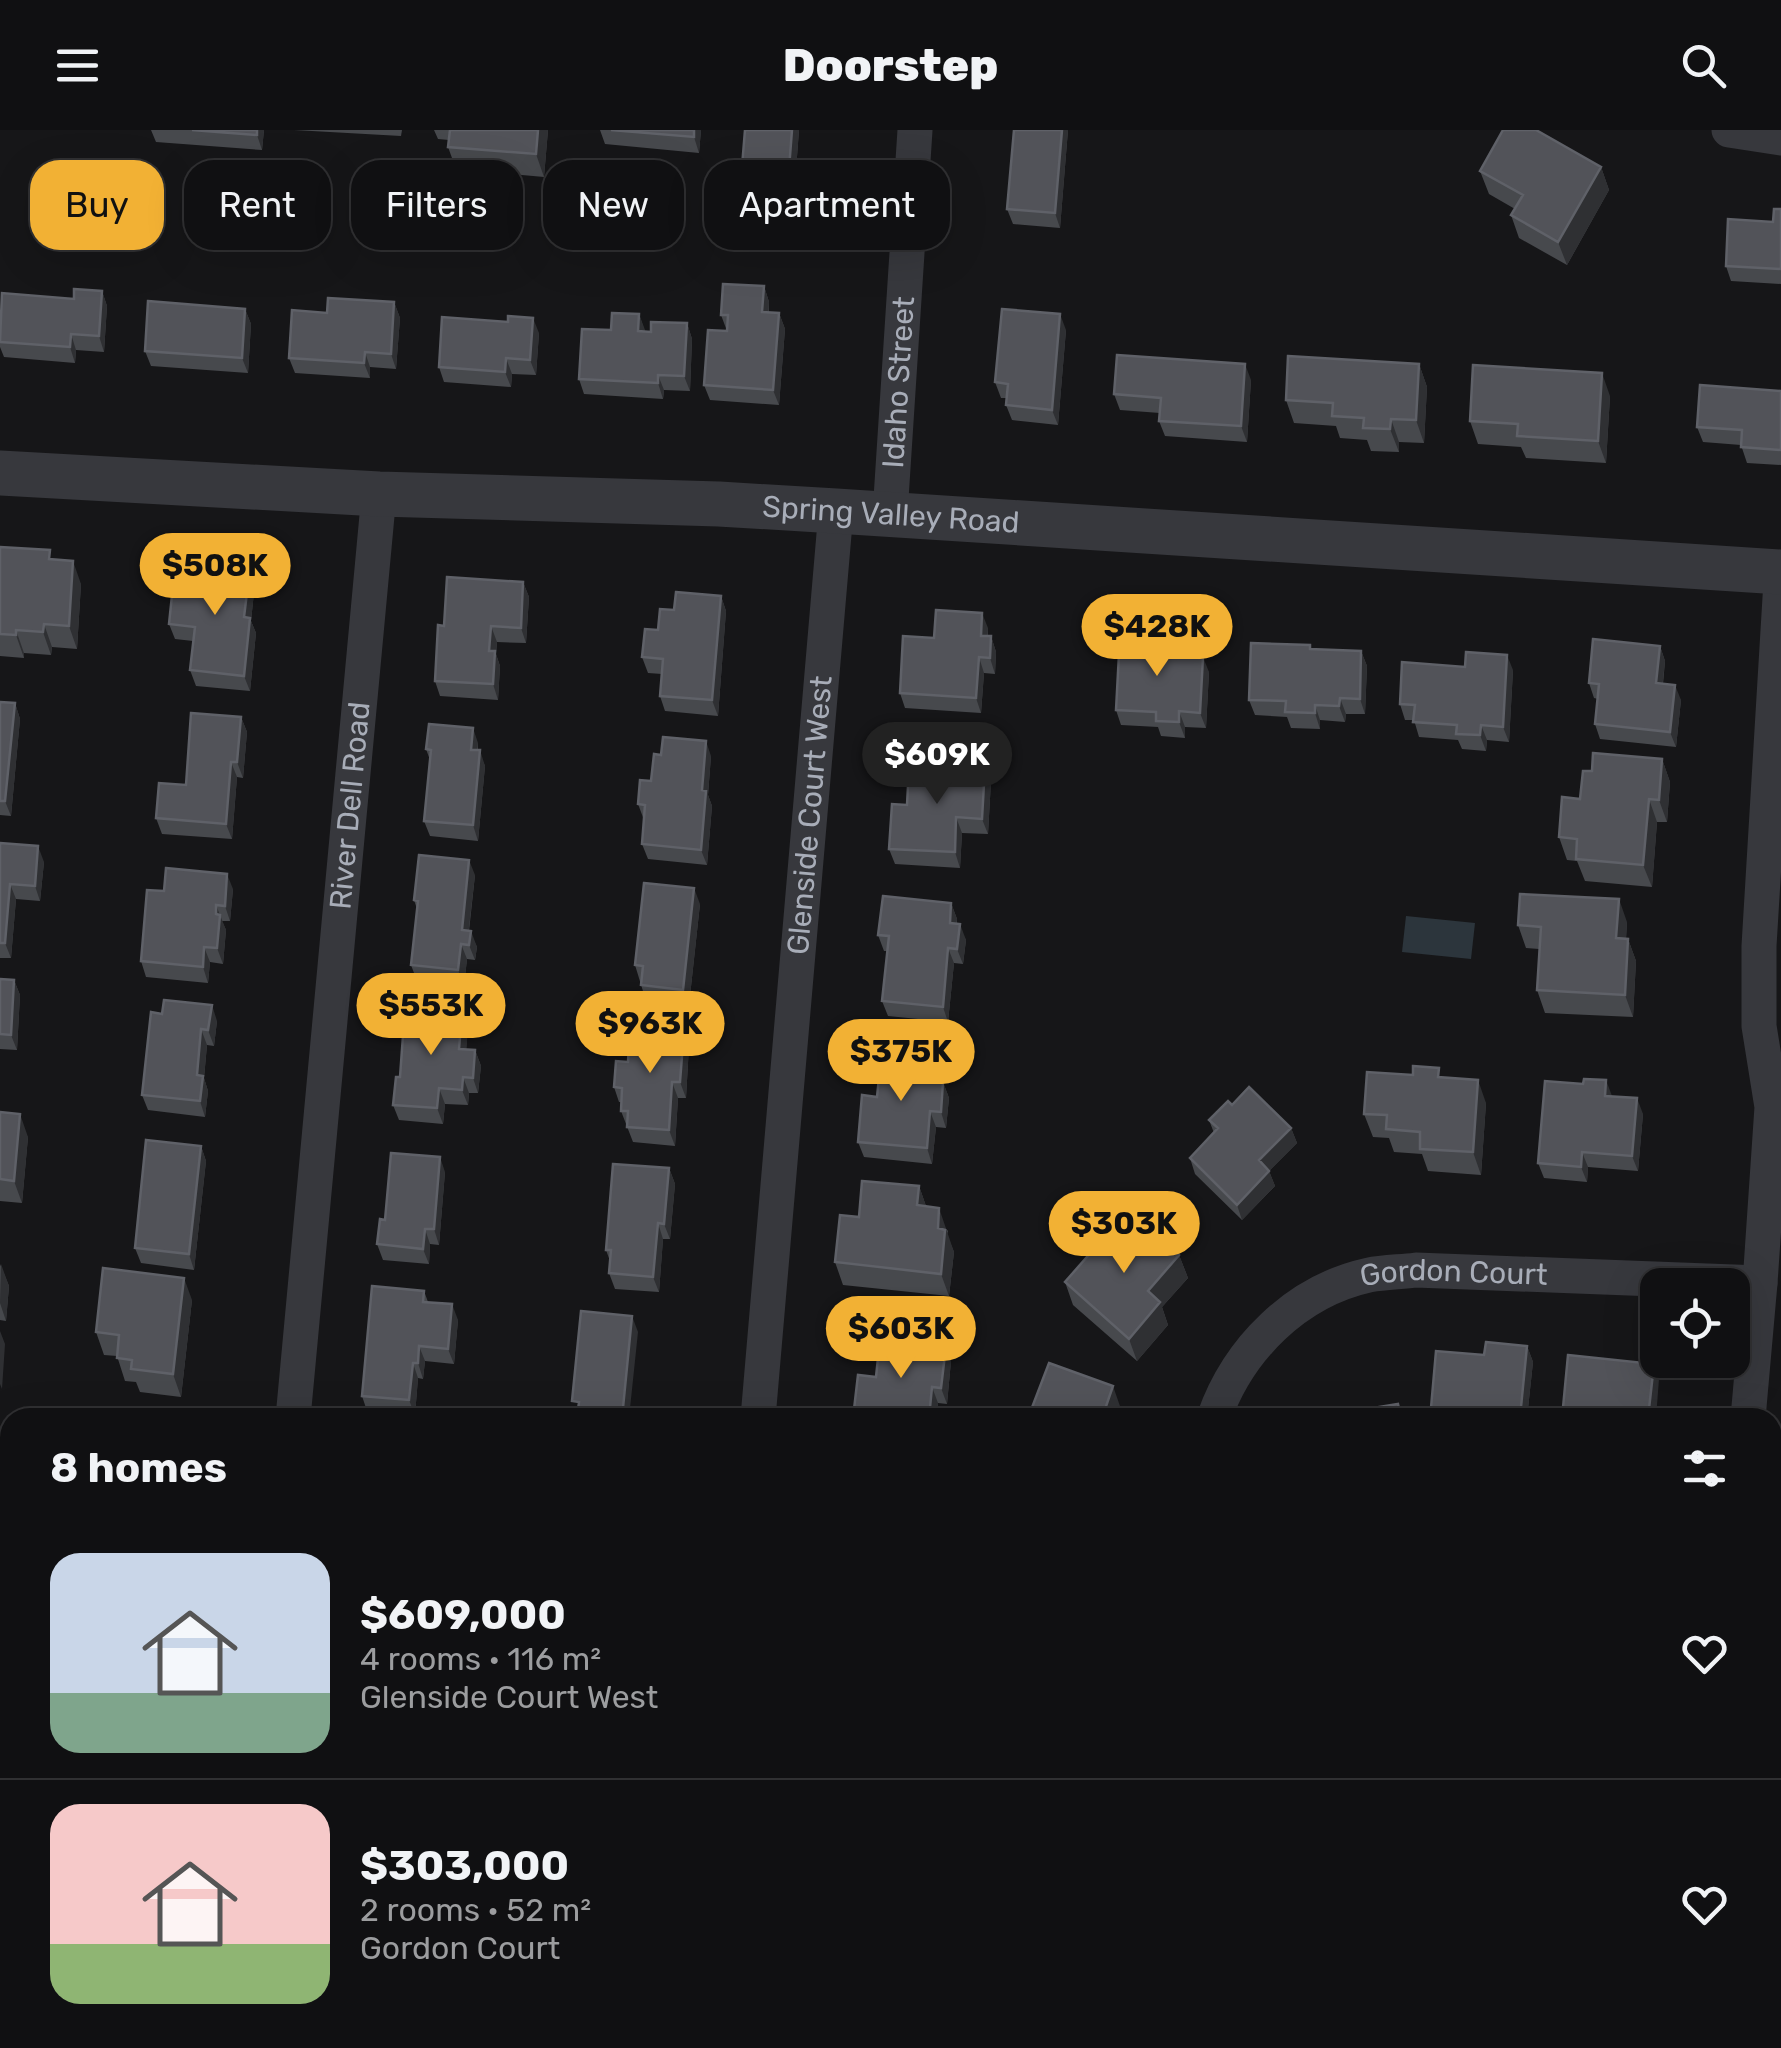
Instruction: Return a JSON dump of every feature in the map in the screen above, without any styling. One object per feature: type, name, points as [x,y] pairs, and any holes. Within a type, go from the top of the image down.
[{"type":"street","name":"Idaho Street","points":[[890,514],[916,130]]},
{"type":"street","points":[[1729,130],[1781,138]]},
{"type":"street","name":"Spring Valley Road","points":[[0,473],[379,494],[836,510],[1781,572]]},
{"type":"street","name":"River Dell Road","points":[[293,1408],[379,494]]},
{"type":"street","name":"Glenside Court West","points":[[759,1408],[836,510]]},
{"type":"street","points":[[1749,1408],[1776,1104],[1759,1026],[1759,946],[1781,581]]},
{"type":"street","name":"Gordon Court","points":[[1217,1408],[1251,1348],[1286,1314],[1325,1291],[1368,1276],[1416,1270],[1760,1283]]},
{"type":"shaded area","points":[[1406,916],[1475,923],[1471,959],[1402,952]]},
{"type":"building","points":[[192,130],[257,130],[257,135]]},
{"type":"building","points":[[450,130],[538,130],[536,154],[448,147]]},
{"type":"building","points":[[611,130],[694,130],[694,137]]},
{"type":"building","points":[[745,130],[792,130],[790,160],[743,160]]},
{"type":"building","points":[[1014,130],[1062,130],[1055,213],[1007,209]]},
{"type":"building","points":[[1503,130],[1536,130],[1601,167],[1558,242],[1511,215],[1523,195],[1480,171]]},
{"type":"building","points":[[1774,209],[1781,209],[1781,269],[1726,266],[1728,219],[1773,222]]},
{"type":"building","points":[[723,284],[764,286],[762,312],[779,313],[773,390],[704,385],[708,330],[727,331],[728,315],[721,315]]},
{"type":"building","points":[[74,289],[102,291],[99,336],[71,334],[70,347],[0,342],[2,293],[74,299]]},
{"type":"building","points":[[328,298],[394,302],[391,354],[365,352],[364,363],[289,358],[292,310],[327,313]]},
{"type":"building","points":[[148,301],[245,309],[242,358],[145,351]]},
{"type":"building","points":[[1002,309],[1060,314],[1052,410],[1006,405],[1008,384],[995,382]]},
{"type":"building","points":[[612,313],[639,314],[638,331],[651,332],[651,322],[687,323],[684,376],[658,375],[658,383],[579,379],[582,329],[611,330]]},
{"type":"building","points":[[508,316],[533,318],[530,360],[506,358],[505,372],[439,367],[442,317],[508,322]]},
{"type":"building","points":[[1117,355],[1245,364],[1241,426],[1159,421],[1161,398],[1114,394]]},
{"type":"building","points":[[1288,356],[1419,364],[1416,420],[1391,419],[1390,429],[1363,428],[1364,418],[1332,416],[1333,403],[1286,400]]},
{"type":"building","points":[[1473,365],[1602,373],[1598,441],[1517,436],[1518,424],[1470,421]]},
{"type":"building","points":[[1700,385],[1781,391],[1781,450],[1741,447],[1742,430],[1697,427]]},
{"type":"building","points":[[0,547],[50,550],[49,559],[73,561],[69,626],[44,624],[43,632],[16,630],[16,635],[0,634]]},
{"type":"building","points":[[207,563],[250,568],[244,617],[250,618],[244,676],[190,670],[195,627],[169,624],[174,576],[206,579]]},
{"type":"building","points":[[447,577],[523,582],[521,628],[491,626],[489,651],[495,651],[493,684],[435,681],[438,625],[444,626]]},
{"type":"building","points":[[676,592],[721,596],[712,700],[660,696],[663,659],[642,657],[645,629],[658,630],[660,609],[674,610]]},
{"type":"building","points":[[936,610],[982,613],[981,636],[991,636],[990,658],[979,657],[976,698],[900,693],[903,636],[934,638]]},
{"type":"building","points":[[1120,635],[1168,638],[1168,655],[1203,657],[1200,713],[1179,711],[1179,722],[1156,721],[1156,712],[1116,710]]},
{"type":"building","points":[[1593,639],[1660,646],[1656,683],[1675,685],[1670,732],[1595,724],[1599,684],[1589,683]]},
{"type":"building","points":[[1251,643],[1361,651],[1360,699],[1340,698],[1339,706],[1315,705],[1315,713],[1285,712],[1286,701],[1249,700]]},
{"type":"building","points":[[1466,652],[1507,655],[1503,727],[1481,725],[1480,735],[1456,734],[1457,725],[1413,722],[1415,705],[1400,704],[1402,662],[1465,667]]},
{"type":"building","points":[[0,702],[15,703],[5,801],[0,801]]},
{"type":"building","points":[[191,713],[241,717],[237,762],[231,762],[226,824],[156,818],[159,783],[186,785]]},
{"type":"building","points":[[429,724],[473,728],[471,750],[480,750],[473,825],[424,821],[431,750],[426,749]]},
{"type":"building","points":[[663,737],[706,741],[701,850],[642,844],[645,805],[638,804],[640,780],[651,781],[654,754],[661,755]]},
{"type":"building","points":[[1593,753],[1662,759],[1659,800],[1649,799],[1643,865],[1576,859],[1577,839],[1559,837],[1562,797],[1580,799],[1583,771],[1592,771]]},
{"type":"building","points":[[938,763],[985,766],[982,819],[956,817],[955,852],[889,849],[892,804],[907,805],[909,767],[938,768]]},
{"type":"building","points":[[0,843],[38,846],[35,886],[10,884],[5,943],[0,943]]},
{"type":"building","points":[[419,855],[469,860],[462,930],[471,931],[469,945],[461,944],[458,970],[411,965]]},
{"type":"building","points":[[166,868],[227,874],[225,906],[216,905],[216,914],[220,915],[217,948],[204,947],[203,967],[141,961],[147,890],[164,891]]},
{"type":"building","points":[[644,883],[694,888],[683,990],[641,985],[643,966],[635,965]]},
{"type":"building","points":[[1520,894],[1619,899],[1616,938],[1628,939],[1625,995],[1537,990],[1541,927],[1518,925]]},
{"type":"building","points":[[883,896],[951,903],[950,923],[960,924],[957,949],[948,948],[943,1007],[882,1001],[889,936],[878,935]]},
{"type":"building","points":[[0,979],[14,980],[11,1035],[0,1034]]},
{"type":"building","points":[[164,1000],[212,1005],[208,1030],[201,1029],[197,1075],[203,1076],[200,1101],[142,1095],[151,1012],[162,1014]]},
{"type":"building","points":[[405,1008],[462,1013],[459,1049],[475,1050],[473,1078],[463,1077],[462,1090],[439,1088],[437,1108],[393,1105],[396,1077],[400,1077]]},
{"type":"building","points":[[630,1026],[684,1030],[680,1082],[672,1082],[669,1130],[627,1127],[628,1111],[621,1111],[622,1088],[614,1087],[616,1061],[628,1062]]},
{"type":"building","points":[[881,1058],[938,1063],[936,1082],[943,1082],[941,1112],[930,1111],[927,1148],[858,1142],[862,1095],[877,1097]]},
{"type":"building","points":[[1413,1066],[1439,1068],[1438,1077],[1478,1080],[1473,1152],[1420,1149],[1420,1132],[1386,1129],[1387,1115],[1364,1114],[1367,1072],[1413,1075]]},
{"type":"building","points":[[1584,1079],[1606,1080],[1605,1096],[1637,1098],[1632,1156],[1582,1152],[1581,1167],[1538,1163],[1545,1081],[1583,1084]]},
{"type":"building","points":[[1249,1087],[1291,1128],[1259,1160],[1269,1171],[1237,1205],[1190,1158],[1218,1128],[1209,1120],[1228,1101],[1232,1105]]},
{"type":"building","points":[[0,1112],[20,1114],[14,1181],[0,1179]]},
{"type":"building","points":[[146,1140],[201,1146],[189,1254],[135,1248]]},
{"type":"building","points":[[391,1153],[440,1157],[434,1229],[425,1229],[423,1249],[377,1244],[380,1219],[385,1220]]},
{"type":"building","points":[[613,1164],[669,1168],[664,1224],[658,1223],[653,1277],[609,1273],[611,1250],[606,1250]]},
{"type":"building","points":[[862,1181],[919,1186],[917,1205],[939,1208],[938,1228],[945,1230],[941,1274],[835,1262],[840,1215],[859,1217]]},
{"type":"building","points":[[1137,1217],[1179,1255],[1148,1291],[1160,1302],[1129,1339],[1065,1282],[1107,1234],[1115,1242]]},
{"type":"building","points":[[103,1268],[184,1278],[173,1374],[131,1369],[132,1360],[117,1358],[119,1335],[96,1332]]},
{"type":"building","points":[[372,1286],[424,1291],[423,1302],[452,1304],[448,1349],[419,1346],[409,1400],[362,1396]]},
{"type":"building","points":[[581,1311],[632,1316],[623,1408],[578,1408],[579,1402],[572,1401]]},
{"type":"building","points":[[880,1339],[946,1346],[941,1388],[932,1387],[930,1408],[854,1408],[858,1375],[876,1377]]},
{"type":"building","points":[[1486,1342],[1527,1346],[1521,1408],[1431,1408],[1436,1351],[1484,1355]]},
{"type":"building","points":[[1568,1355],[1640,1363],[1640,1378],[1652,1378],[1649,1408],[1563,1408]]},
{"type":"building","points":[[1049,1363],[1113,1386],[1105,1408],[1032,1408]]}]
